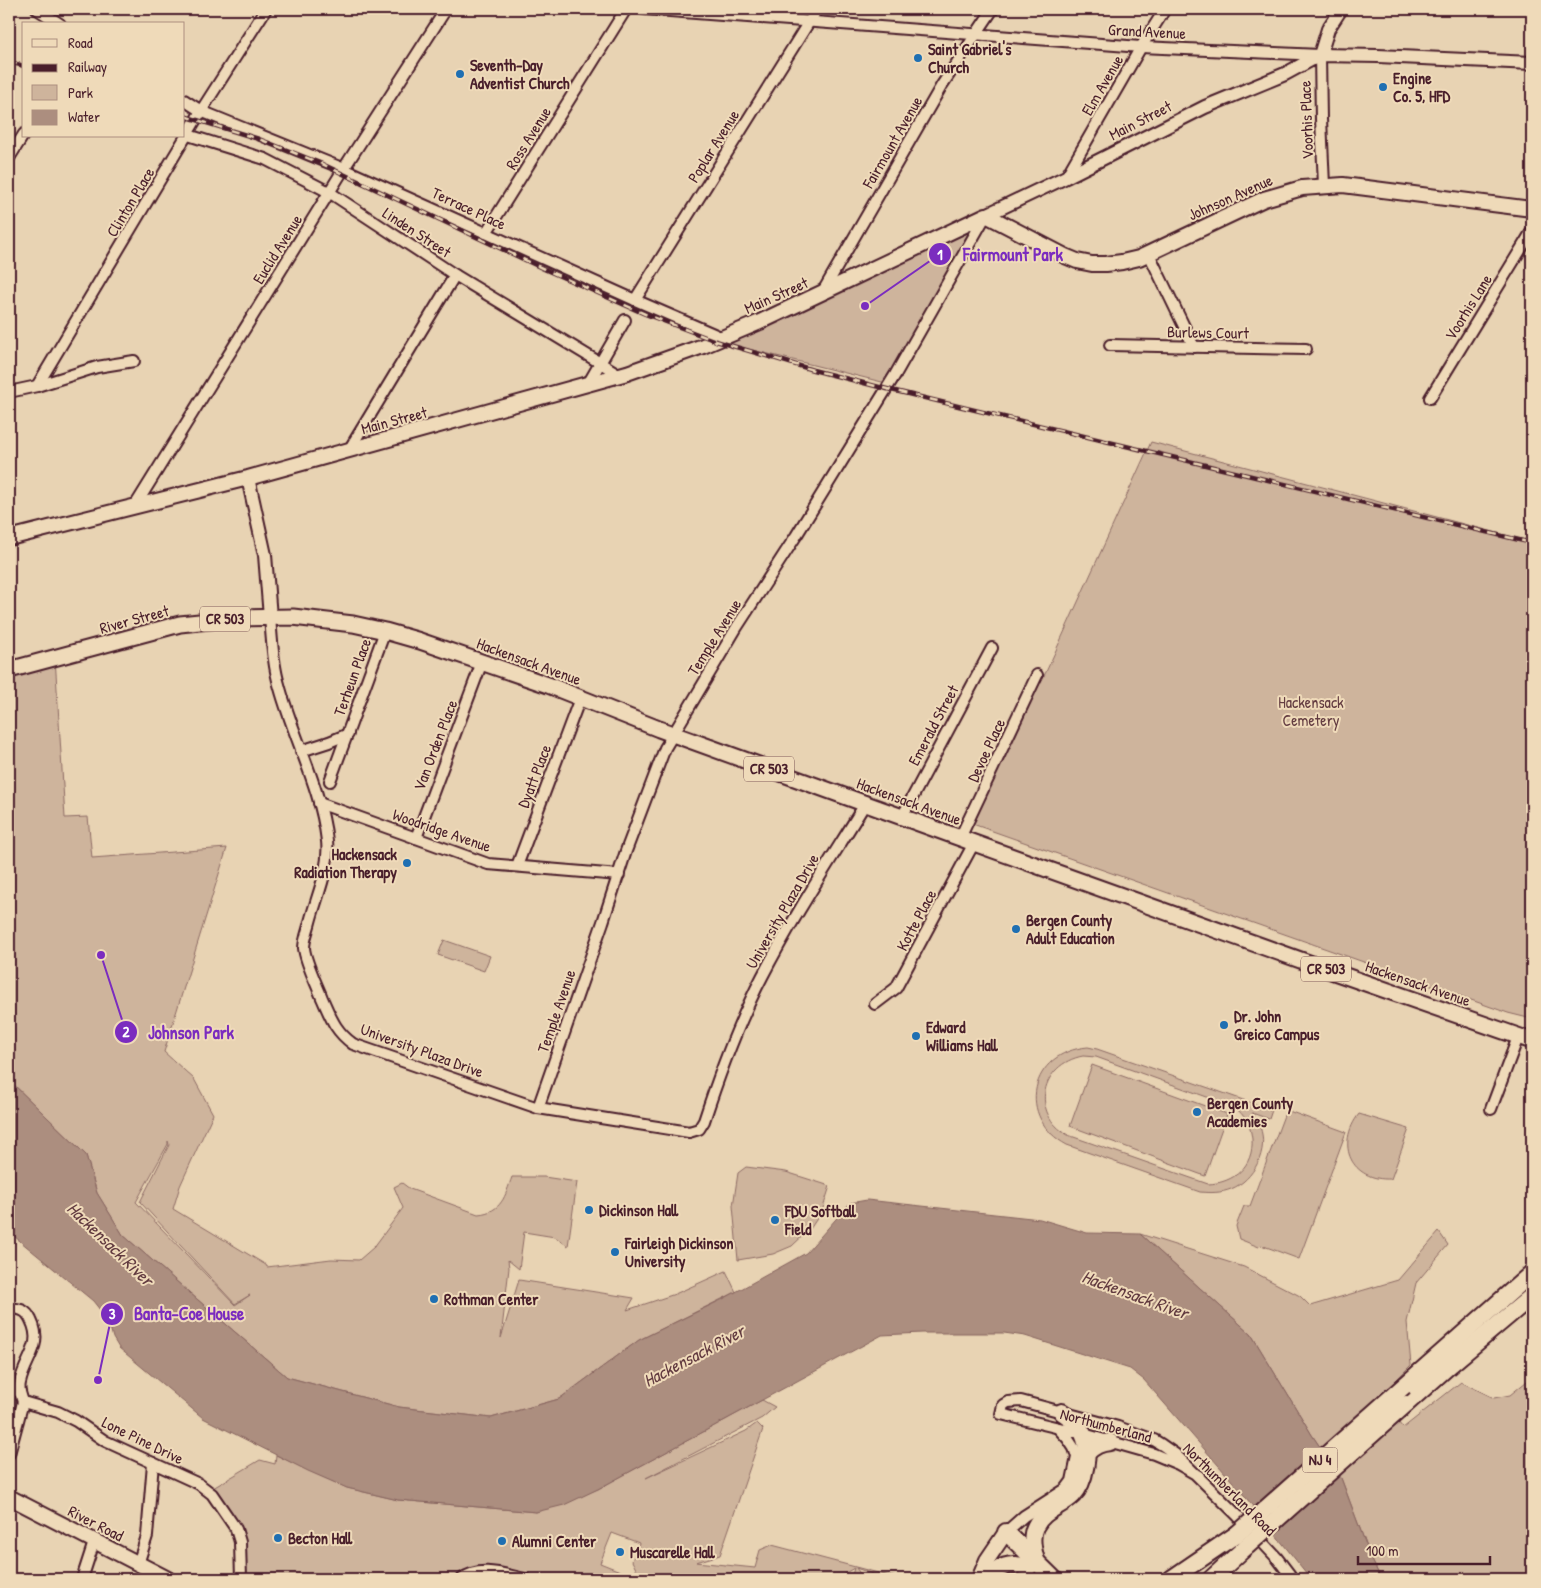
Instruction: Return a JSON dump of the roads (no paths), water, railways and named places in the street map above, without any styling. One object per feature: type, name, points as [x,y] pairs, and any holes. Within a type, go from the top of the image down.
[{"type":"highway","name":"NJ 4","points":[[1211,1579],[1242,1540],[1404,1386],[1532,1272]]},
{"type":"highway","name":"NJ 4","points":[[1188,1579],[1242,1540],[1406,1404],[1532,1296]]},
{"type":"highway","points":[[1034,1569],[1034,1528],[1039,1519],[1047,1512],[1075,1494],[1086,1465],[1087,1453],[1084,1434],[1075,1422],[1060,1420]]},
{"type":"highway","points":[[1087,1453],[1101,1443],[1110,1442]]},
{"type":"highway","points":[[1003,1535],[1034,1569]]},
{"type":"highway","points":[[1171,1579],[1242,1540]]},
{"type":"highway","points":[[985,1579],[994,1571],[1009,1564],[1034,1569],[1054,1579]]},
{"type":"main road","name":"Johnson Avenue","points":[[986,214],[1077,261],[1106,264],[1122,262],[1149,254],[1264,199],[1302,188],[1324,185],[1363,186],[1532,209]]},
{"type":"main road","name":"Main Street","points":[[9,538],[248,478],[620,375],[722,338],[822,293],[986,214]]},
{"type":"main road","name":"Hackensack Avenue","points":[[270,617],[319,620],[385,631],[420,641],[482,662],[865,804],[1525,1039]]},
{"type":"main road","name":"River Street","points":[[9,670],[180,624],[270,617]]},
{"type":"main road","name":"River Road","points":[[9,1497],[168,1579]]},
{"type":"main road","points":[[979,1579],[987,1560],[1003,1535]]},
{"type":"street","points":[[37,9],[57,22]]},
{"type":"street","name":"Clinton Place","points":[[37,386],[201,111],[266,9]]},
{"type":"street","name":"Euclid Avenue","points":[[135,506],[344,168],[446,9]]},
{"type":"street","name":"Ross Avenue","points":[[486,233],[626,9]]},
{"type":"street","name":"Grand Avenue","points":[[644,9],[1141,47],[1320,55]]},
{"type":"street","name":"Poplar Avenue","points":[[635,300],[817,9]]},
{"type":"street","name":"Fairmount Avenue","points":[[822,293],[942,85],[993,9]]},
{"type":"street","name":"Elm Avenue","points":[[1066,177],[1165,9]]},
{"type":"street","points":[[1320,55],[1328,29],[1341,9]]},
{"type":"street","name":"Main Street","points":[[986,214],[1066,177],[1205,107],[1285,74],[1320,55],[1532,63]]},
{"type":"street","name":"Voorhis Place","points":[[1320,55],[1324,185]]},
{"type":"street","points":[[185,101],[201,111]]},
{"type":"street","name":"Terrace Place","points":[[201,111],[344,168],[722,338]]},
{"type":"street","name":"Linden Street","points":[[188,135],[265,159],[329,192],[455,275],[620,375]]},
{"type":"street","points":[[9,158],[22,137]]},
{"type":"street","name":"Temple Avenue","points":[[538,1108],[665,748],[737,627],[796,536],[895,375],[986,214]]},
{"type":"street","name":"Voorhis Lane","points":[[1430,398],[1532,231]]},
{"type":"street","points":[[1149,254],[1194,347]]},
{"type":"street","points":[[349,450],[455,275]]},
{"type":"street","points":[[588,384],[625,320]]},
{"type":"street","name":"Burlews Court","points":[[1110,345],[1306,349]]},
{"type":"street","points":[[9,392],[37,386],[97,366],[134,361]]},
{"type":"street","name":"University Plaza Drive","points":[[248,478],[265,555],[275,667],[279,686],[319,803],[326,840],[327,857],[325,870],[304,948],[334,1026],[343,1037],[353,1044],[538,1108],[689,1132],[699,1128],[704,1121],[726,1056],[762,976],[865,804]]},
{"type":"street","name":"Terheun Place","points":[[330,781],[385,631]]},
{"type":"street","name":"Emerald Street","points":[[902,817],[992,648]]},
{"type":"street","name":"Van Orden Place","points":[[416,838],[482,662]]},
{"type":"street","name":"Devoe Place","points":[[967,840],[1038,676]]},
{"type":"street","name":"Dyatt Place","points":[[516,866],[580,698]]},
{"type":"street","name":"Terheun Place","points":[[301,751],[348,734]]},
{"type":"street","name":"Woodridge Avenue","points":[[319,803],[488,864],[619,875]]},
{"type":"street","name":"Kotte Place","points":[[875,1004],[896,988],[967,840]]},
{"type":"street","points":[[1491,1109],[1525,1039]]},
{"type":"street","points":[[9,1308],[21,1309],[28,1313],[35,1326],[37,1342],[20,1382],[14,1390],[23,1402],[9,1454]]},
{"type":"street","name":"Northumberland Road","points":[[1001,1414],[1003,1405],[1008,1402],[1021,1401],[1060,1420],[1118,1427],[1154,1440],[1175,1454],[1199,1476],[1277,1558],[1291,1579]]},
{"type":"street","name":"Lone Pine Drive","points":[[23,1402],[58,1412],[76,1421],[105,1441],[199,1484],[212,1494],[236,1529],[240,1542],[241,1579]]},
{"type":"street","name":"Northumberland","points":[[1001,1414],[1060,1420]]},
{"type":"street","points":[[1003,1535],[1024,1516],[1066,1489],[1072,1481],[1077,1457],[1060,1420]]},
{"type":"street","name":"Northumberland","points":[[1084,1434],[1154,1454],[1178,1464],[1199,1476]]},
{"type":"street","points":[[138,1564],[147,1536],[154,1463]]},
{"type":"street","points":[[82,1579],[94,1542]]},
{"type":"street","points":[[462,1579],[474,1573],[491,1572],[525,1579]]},
{"type":"water","name":"Hackensack River","points":[[9,1080],[86,1155],[97,1193],[123,1235],[287,1377],[399,1407],[491,1418],[559,1399],[639,1340],[723,1299],[806,1253],[850,1203],[867,1200],[1040,1219],[1087,1233],[1140,1234],[1251,1334],[1312,1435],[1341,1478],[1371,1558],[1381,1579],[1311,1579],[1239,1489],[1144,1380],[1130,1369],[1025,1336],[1004,1333],[882,1335],[598,1489],[564,1505],[536,1512],[398,1500],[347,1488],[308,1471],[203,1418],[119,1348],[113,1338],[108,1320],[93,1301],[9,1232]]},
{"type":"railway","points":[[9,62],[22,65]]},
{"type":"railway","points":[[185,116],[259,139],[320,163],[544,269],[645,314],[716,341],[813,370],[887,389],[1532,543]]},
{"type":"place","name":"Saint Gabriel's Church","points":[[918,58]]},
{"type":"place","name":"Seventh-Day Adventist Church","points":[[460,74]]},
{"type":"place","name":"Engine Co. 5, HFD","points":[[1383,87]]},
{"type":"place","name":"Fairmount Park","points":[[865,306]]},
{"type":"place","name":"Hackensack Radiation Therapy","points":[[407,863]]},
{"type":"place","name":"Bergen County Adult Education","points":[[1016,929]]},
{"type":"place","name":"Johnson Park","points":[[101,955]]},
{"type":"place","name":"Dr. John Greico Campus","points":[[1224,1025]]},
{"type":"place","name":"Edward Williams Hall","points":[[916,1036]]},
{"type":"place","name":"Bergen County Academies","points":[[1197,1112]]},
{"type":"place","name":"Dickinson Hall","points":[[589,1210]]},
{"type":"place","name":"FDU Softball Field","points":[[775,1220]]},
{"type":"place","name":"Fairleigh Dickinson University","points":[[615,1252]]},
{"type":"place","name":"Rothman Center","points":[[434,1299]]},
{"type":"place","name":"Banta-Coe House","points":[[98,1380]]},
{"type":"place","name":"Becton Hall","points":[[278,1538]]},
{"type":"place","name":"Alumni Center","points":[[502,1541]]},
{"type":"place","name":"Muscarelle Hall","points":[[620,1552]]},
{"type":"park label","name":"Hackensack Cemetery","points":[[1311,711]]}]
